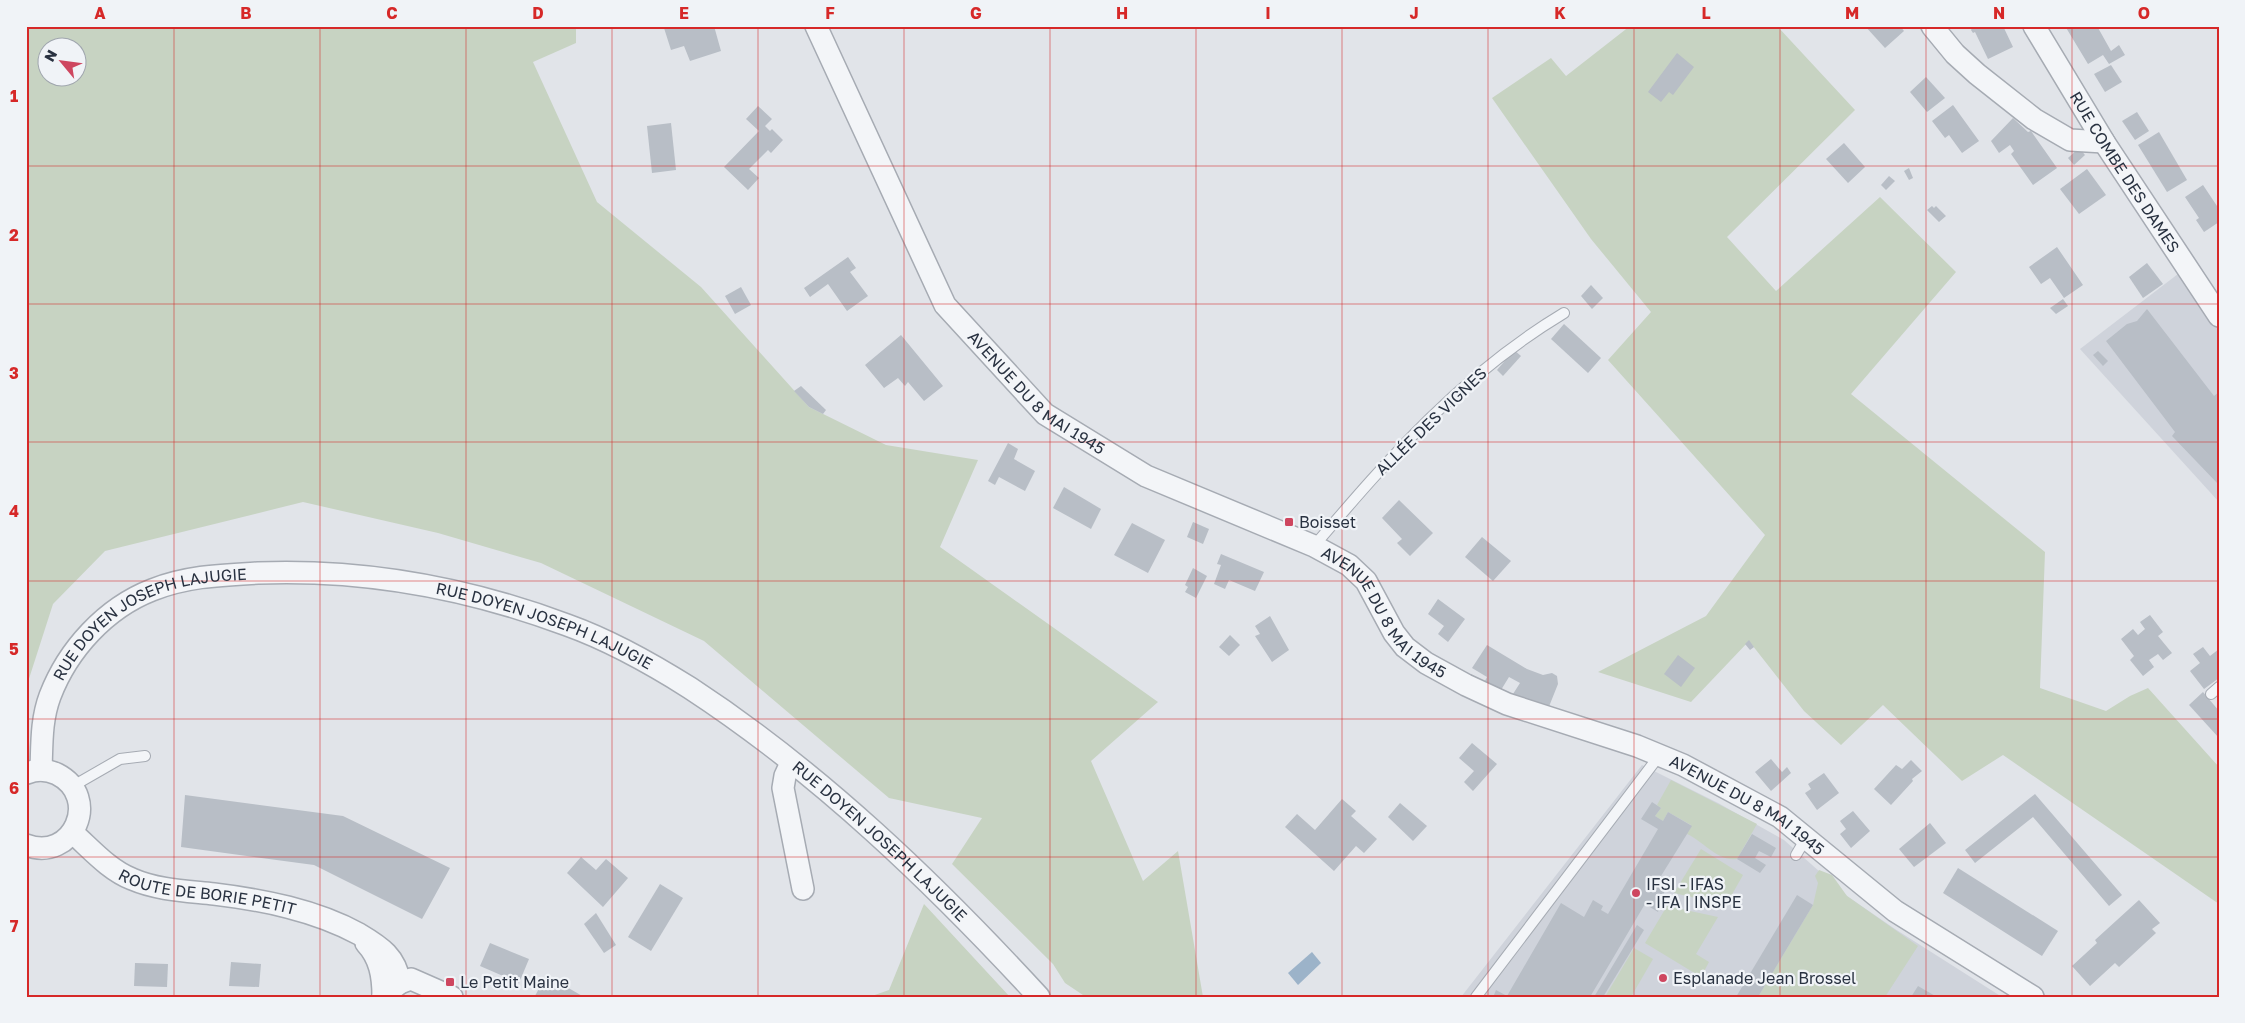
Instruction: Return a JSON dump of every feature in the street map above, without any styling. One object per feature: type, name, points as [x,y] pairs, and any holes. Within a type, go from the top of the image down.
[{"type":"street","name":"AVENUE DU 8 MAI 1945","points":[[816,26],[945,305],[1045,414],[1146,476],[1314,546],[1349,565],[1366,581],[1394,633],[1405,647],[1426,662],[1482,694],[1507,704],[1637,746],[1683,765],[1780,817],[1801,847],[1895,910],[2033,997]]},
{"type":"street","points":[[1932,26],[1955,54],[1976,74],[2034,119],[2070,140],[2104,142]]},
{"type":"street","name":"RUE COMBE DES DAMES","points":[[2034,26],[2104,142],[2219,316]]},
{"type":"street","name":"RUE DOYEN JOSEPH LAJUGIE","points":[[34,772],[50,696],[81,641],[123,604],[150,590],[178,581],[213,575],[299,572],[359,576],[425,585],[474,595],[570,626],[618,648],[689,688],[834,797],[912,867],[1039,997]]},
{"type":"street","points":[[791,763],[783,788],[803,889]]},
{"type":"street","points":[[26,845],[40,849],[64,842],[78,822],[80,810],[78,797],[73,786],[64,778],[53,772],[34,772]]},
{"type":"street","name":"ROUTE DE BORIE PETIT","points":[[72,833],[114,870],[132,879],[158,887],[288,908],[326,918],[356,932],[375,952],[388,993]]},
{"type":"street","points":[[388,993],[411,979],[452,997]]},
{"type":"lane","name":"ALLÉE DES VIGNES","points":[[1314,546],[1391,456],[1471,378],[1528,335],[1564,313]]},
{"type":"lane","points":[[73,786],[120,759],[145,756]]},
{"type":"lane","points":[[1476,997],[1659,756]]},
{"type":"shaded area","points":[[2195,261],[2219,297],[2219,502],[2080,349]]},
{"type":"shaded area","points":[[1642,765],[1718,803],[1784,840],[1847,896],[2002,997],[1461,997]]},
{"type":"green space","points":[[26,26],[576,26],[576,43],[533,62],[597,202],[701,287],[809,407],[886,445],[978,460],[940,547],[1158,702],[1091,761],[1143,881],[1178,851],[1203,997],[1086,997],[1065,983],[1053,964],[952,864],[982,818],[889,798],[704,641],[541,563],[438,533],[303,502],[105,551],[53,604],[26,688]]},
{"type":"green space","points":[[1630,26],[1777,26],[1855,110],[1727,237],[1776,291],[1880,197],[1956,272],[1851,394],[2045,552],[2040,688],[2106,711],[2130,696],[2148,688],[2219,767],[2219,904],[2003,755],[1962,781],[1883,705],[1841,745],[1804,711],[1749,641],[1691,702],[1598,672],[1706,616],[1765,535],[1608,360],[1651,312],[1591,239],[1492,98],[1551,58],[1566,76]]},
{"type":"green space","points":[[1671,780],[1757,824],[1737,859],[1730,859],[1717,854],[1687,834],[1691,825],[1668,812],[1663,821],[1655,816],[1661,808],[1657,805]]},
{"type":"green space","points":[[1701,849],[1743,875],[1726,905],[1674,893]]},
{"type":"green space","points":[[1819,870],[1832,875],[1847,896],[1918,946],[1885,997],[1758,997],[1813,905],[1818,883],[1815,876]]},
{"type":"green space","points":[[924,904],[1010,997],[869,997],[889,990]]},
{"type":"green space","points":[[1667,906],[1718,917],[1696,954],[1709,962],[1701,977],[1645,943]]},
{"type":"green space","points":[[1634,948],[1653,959],[1631,997],[1605,997]]},
{"type":"water","points":[[1312,952],[1321,963],[1298,985],[1288,973]]},
{"type":"building","points":[[669,26],[714,26],[721,51],[690,61],[684,46],[671,50],[664,28]]},
{"type":"building","points":[[1865,26],[1900,26],[1904,31],[1885,48]]},
{"type":"building","points":[[1973,26],[2003,26],[2013,47],[1988,59],[1975,32],[1973,33],[1971,30]]},
{"type":"building","points":[[2065,26],[2097,26],[2111,51],[2119,45],[2125,55],[2109,64],[2103,55],[2088,64]]},
{"type":"building","points":[[1677,53],[1694,67],[1673,95],[1669,92],[1661,102],[1648,92]]},
{"type":"building","points":[[2111,65],[2122,82],[2105,92],[2094,74]]},
{"type":"building","points":[[1926,77],[1945,98],[1927,112],[1910,92]]},
{"type":"building","points":[[1953,105],[1979,141],[1962,153],[1949,135],[1945,138],[1932,121]]},
{"type":"building","points":[[758,106],[772,119],[765,126],[770,131],[772,129],[783,140],[771,153],[768,150],[749,169],[759,178],[748,190],[724,167],[759,131],[746,119]]},
{"type":"building","points":[[2137,112],[2149,131],[2135,140],[2122,121]]},
{"type":"building","points":[[2013,118],[2028,132],[2031,131],[2057,168],[2033,185],[2011,154],[2014,151],[2010,145],[1999,153],[1991,141]]},
{"type":"building","points":[[671,123],[676,170],[652,173],[647,126]]},
{"type":"building","points":[[2159,132],[2187,180],[2167,192],[2138,145]]},
{"type":"building","points":[[1844,143],[1865,167],[1848,183],[1826,159]]},
{"type":"building","points":[[2079,148],[2085,155],[2074,165],[2068,158]]},
{"type":"building","points":[[1909,168],[1913,178],[1909,180],[1904,171]]},
{"type":"building","points":[[2087,169],[2106,195],[2079,214],[2060,189]]},
{"type":"building","points":[[1889,176],[1895,181],[1886,190],[1881,185]]},
{"type":"building","points":[[2203,185],[2219,209],[2219,222],[2204,232],[2196,220],[2199,218],[2185,197]]},
{"type":"building","points":[[1932,206],[1934,208],[1936,206],[1946,216],[1939,222],[1927,210]]},
{"type":"building","points":[[2057,247],[2083,285],[2064,298],[2050,278],[2041,284],[2029,267]]},
{"type":"building","points":[[848,257],[856,268],[850,272],[868,296],[847,311],[828,284],[810,297],[804,288]]},
{"type":"building","points":[[2147,263],[2163,284],[2143,298],[2129,277]]},
{"type":"building","points":[[1591,285],[1603,298],[1592,309],[1581,296]]},
{"type":"building","points":[[741,287],[751,305],[735,314],[725,296]]},
{"type":"building","points":[[2063,299],[2068,306],[2056,314],[2050,308]]},
{"type":"building","points":[[2147,309],[2214,396],[2219,392],[2219,485],[2172,436],[2175,432],[2106,341],[2127,324],[2137,321]]},
{"type":"building","points":[[1564,324],[1601,358],[1588,373],[1551,339]]},
{"type":"building","points":[[901,335],[943,386],[924,401],[908,382],[905,386],[898,378],[884,388],[865,365]]},
{"type":"building","points":[[1514,350],[1521,356],[1503,376],[1497,370]]},
{"type":"building","points":[[2098,351],[2108,361],[2103,366],[2093,355]]},
{"type":"building","points":[[801,386],[826,410],[823,414],[809,407],[794,391]]},
{"type":"building","points":[[1008,443],[1018,449],[1014,459],[1035,471],[1025,491],[999,477],[995,485],[988,481]]},
{"type":"building","points":[[1064,487],[1101,509],[1091,529],[1053,508]]},
{"type":"building","points":[[1399,500],[1433,533],[1410,556],[1397,543],[1402,539],[1382,518]]},
{"type":"building","points":[[1193,522],[1209,529],[1203,544],[1187,537]]},
{"type":"building","points":[[1132,523],[1165,540],[1148,573],[1114,555]]},
{"type":"building","points":[[1482,537],[1511,561],[1493,581],[1465,557]]},
{"type":"building","points":[[1221,554],[1264,572],[1255,591],[1229,580],[1225,589],[1214,584],[1221,565],[1217,564]]},
{"type":"building","points":[[1193,568],[1207,576],[1196,598],[1185,592],[1188,587],[1185,585]]},
{"type":"building","points":[[1438,599],[1465,619],[1448,642],[1438,634],[1444,626],[1428,614]]},
{"type":"building","points":[[2150,615],[2163,632],[2158,636],[2172,653],[2163,660],[2158,654],[2149,660],[2154,667],[2143,676],[2130,660],[2134,656],[2121,639],[2133,629],[2138,635],[2145,629],[2140,622]]},
{"type":"building","points":[[1270,616],[1289,650],[1272,662],[1255,636],[1260,634],[1255,626]]},
{"type":"building","points":[[1230,635],[1240,645],[1229,656],[1219,647]]},
{"type":"building","points":[[1749,640],[1754,647],[1750,650],[1745,644]]},
{"type":"building","points":[[1487,645],[1527,669],[1543,675],[1552,673],[1557,676],[1558,684],[1548,709],[1500,691],[1485,681],[1487,677],[1472,668]],"holes":[[[1509,677],[1520,683],[1513,694],[1501,690]]]},
{"type":"building","points":[[2203,647],[2210,656],[2219,649],[2219,678],[2204,689],[2190,671],[2200,663],[2193,654]]},
{"type":"building","points":[[1678,655],[1695,668],[1681,687],[1664,674]]},
{"type":"building","points":[[2203,692],[2219,711],[2219,738],[2189,705]]},
{"type":"building","points":[[1472,743],[1497,764],[1473,791],[1464,782],[1474,771],[1459,758]]},
{"type":"building","points":[[1771,759],[1782,772],[1787,767],[1791,773],[1771,791],[1755,772]]},
{"type":"building","points":[[1911,760],[1922,771],[1912,779],[1913,781],[1891,805],[1874,789],[1896,765],[1902,769]]},
{"type":"building","points":[[1824,773],[1839,793],[1817,810],[1805,793],[1811,789],[1808,784]]},
{"type":"building","points":[[2035,794],[2122,895],[2109,906],[2033,817],[1975,863],[1965,850]]},
{"type":"building","points":[[185,795],[343,816],[450,868],[422,919],[314,865],[181,847]]},
{"type":"building","points":[[1342,799],[1356,811],[1351,816],[1377,839],[1364,853],[1356,846],[1334,871],[1285,827],[1297,814],[1315,830]]},
{"type":"building","name":"IFSI - IFAS - IFA | INSPE","points":[[1652,802],[1661,808],[1655,816],[1663,821],[1668,812],[1692,826],[1661,876],[1668,880],[1658,912],[1645,904],[1590,997],[1496,997],[1494,995],[1496,990],[1507,996],[1561,903],[1584,917],[1593,900],[1603,906],[1601,910],[1608,914],[1658,829],[1641,819]]},
{"type":"building","points":[[1400,803],[1427,826],[1413,841],[1388,817]]},
{"type":"building","points":[[1853,811],[1870,831],[1851,848],[1840,834],[1846,829],[1840,821]]},
{"type":"building","points":[[1930,823],[1946,843],[1914,867],[1899,849]]},
{"type":"building","points":[[1752,834],[1776,848],[1771,857],[1759,851],[1755,858],[1766,865],[1760,873],[1737,859]]},
{"type":"building","points":[[581,857],[596,870],[606,859],[628,878],[603,907],[567,873]]},
{"type":"building","points":[[1958,868],[2058,931],[2042,956],[1943,893]]},
{"type":"building","points":[[660,884],[683,898],[651,951],[628,937]]},
{"type":"building","points":[[1797,895],[1813,905],[1758,997],[1736,997]]},
{"type":"building","points":[[2139,900],[2160,923],[2152,929],[2156,933],[2119,967],[2115,963],[2090,986],[2072,966],[2097,943],[2095,940]]},
{"type":"building","points":[[596,913],[616,945],[604,953],[584,924]]},
{"type":"building","points":[[1637,925],[1644,930],[1603,997],[1594,997]]},
{"type":"building","points":[[490,943],[529,959],[519,983],[480,966]]},
{"type":"building","points":[[231,962],[261,964],[259,987],[229,986]]},
{"type":"building","points":[[135,963],[168,964],[167,987],[134,986]]},
{"type":"building","points":[[546,975],[584,997],[535,996]]},
{"type":"building","points":[[1918,986],[1937,997],[1911,997]]},
{"type":"place","name":"Boisset","points":[[1289,522]]},
{"type":"place","name":"IFSI - IFAS - IFA | INSPE","points":[[1636,893]]},
{"type":"place","name":"Esplanade Jean Brossel","points":[[1663,978]]},
{"type":"place","name":"Le Petit Maine","points":[[450,982]]}]
